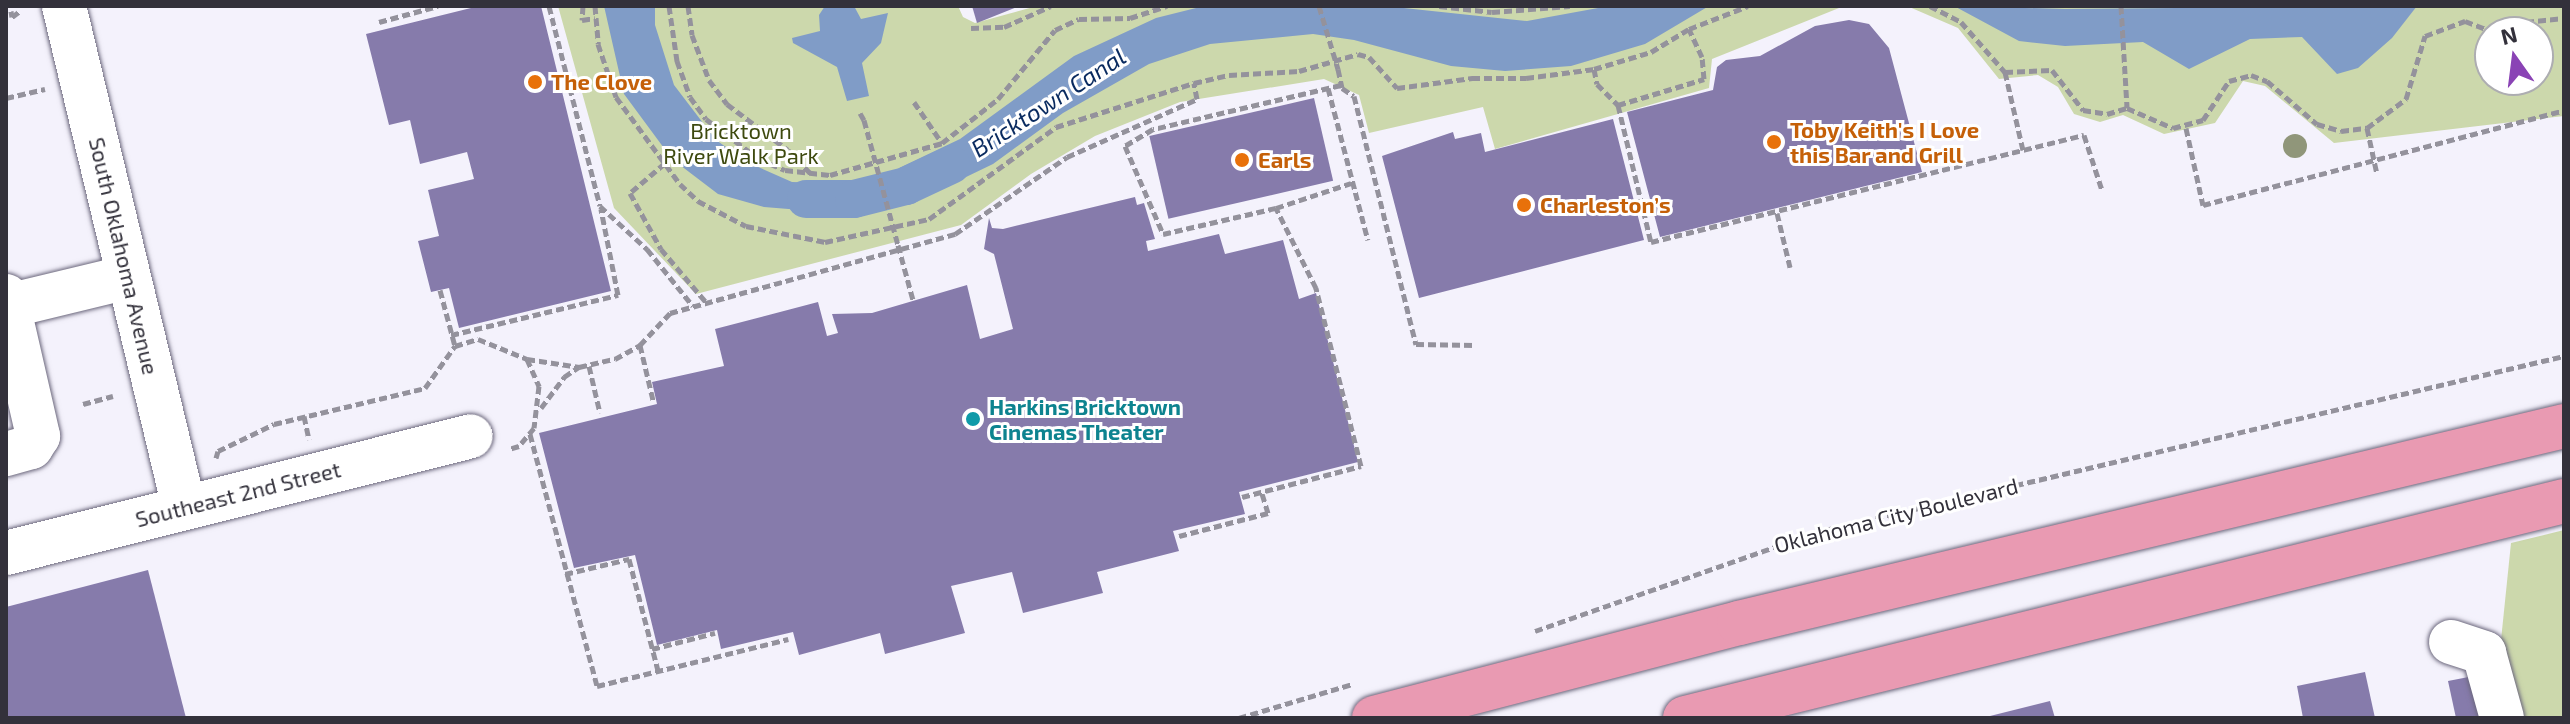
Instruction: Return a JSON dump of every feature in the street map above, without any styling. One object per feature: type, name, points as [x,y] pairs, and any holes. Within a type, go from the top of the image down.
[{"type":"main road","points":[[1365,700],[1739,623],[2564,426]]},
{"type":"main road","points":[[1685,718],[2564,501]]},
{"type":"street","name":"South Oklahoma Avenue","points":[[64,6],[179,488]]},
{"type":"street","points":[[6,454],[31,447],[38,436],[7,294],[125,263]]},
{"type":"street","name":"Southeast 2nd Street","points":[[6,553],[179,488],[488,443]]},
{"type":"street","points":[[2451,642],[2484,653],[2502,718]]},
{"type":"path","points":[[379,22],[438,6]]},
{"type":"path","points":[[451,335],[618,295],[600,206],[549,6]]},
{"type":"path","points":[[583,6],[582,20],[595,18]]},
{"type":"path","points":[[595,6],[595,18],[616,97],[698,201],[746,226],[799,240],[853,238],[929,219],[1056,127],[1194,83],[1239,73],[1299,71],[1358,54],[1369,57],[1397,88],[1594,69],[1651,52],[1689,29],[1748,6]]},
{"type":"path","points":[[669,6],[677,61],[690,97],[706,119],[759,159],[811,174],[849,173],[942,143],[998,99],[1055,30],[1079,19],[1130,18],[1167,6]]},
{"type":"path","points":[[688,6],[692,35],[709,80],[727,104],[788,150],[811,174]]},
{"type":"path","points":[[971,28],[1004,27],[1051,6]]},
{"type":"path","points":[[1319,6],[1341,85],[1354,96],[1416,344],[1475,345]]},
{"type":"path","points":[[1439,6],[1494,9],[1570,6]]},
{"type":"path","points":[[1930,6],[1961,22],[2005,72],[2023,150]]},
{"type":"path","points":[[2121,6],[2127,108]]},
{"type":"path","points":[[11,11],[12,17],[20,11]]},
{"type":"path","points":[[2005,72],[2052,70],[2083,110],[2107,114],[2127,108],[2154,122],[2186,128],[2213,112],[2229,81],[2251,75],[2267,81],[2317,124],[2341,131],[2367,128],[2406,99],[2425,36],[2465,21],[2474,24]]},
{"type":"path","points":[[1618,105],[1704,79],[1702,57],[1689,29]]},
{"type":"path","points":[[1594,69],[1597,84],[1618,105],[1651,242],[2084,135],[2102,190]]},
{"type":"path","points":[[179,488],[216,459],[218,451],[274,424],[425,388],[435,367],[455,346],[478,339],[527,359],[589,366],[640,345],[670,313],[955,234],[1103,138],[1197,99],[1194,83]]},
{"type":"path","points":[[1341,85],[1292,100],[1153,129],[1125,146],[1163,234],[1276,208],[1351,183]]},
{"type":"path","points":[[1328,88],[1368,240]]},
{"type":"path","points":[[6,98],[46,89]]},
{"type":"path","points":[[914,102],[942,143]]},
{"type":"path","points":[[2186,128],[2203,205],[2561,111],[2564,103]]},
{"type":"path","points":[[860,113],[913,300]]},
{"type":"path","points":[[2367,128],[2377,174]]},
{"type":"path","points":[[665,163],[630,193],[661,249],[706,302]]},
{"type":"path","points":[[600,206],[647,249],[693,306]]},
{"type":"path","points":[[1242,497],[1361,466],[1316,288],[1276,208]]},
{"type":"path","points":[[1777,213],[1790,267]]},
{"type":"path","points":[[440,290],[455,346]]},
{"type":"path","points":[[640,345],[653,400]]},
{"type":"path","name":"Oklahoma City Boulevard","points":[[1523,636],[1817,532],[2564,356]]},
{"type":"path","points":[[527,359],[539,386],[540,408]]},
{"type":"path","points":[[589,366],[600,413]]},
{"type":"path","points":[[488,443],[519,446],[530,433],[540,408],[564,377],[579,367]]},
{"type":"path","points":[[83,404],[113,396]]},
{"type":"path","points":[[530,433],[597,686],[788,639]]},
{"type":"path","points":[[1179,536],[1268,513],[1262,493]]},
{"type":"path","points":[[565,574],[629,559],[658,670]]},
{"type":"path","points":[[652,649],[715,633]]},
{"type":"path","points":[[1239,718],[1365,700]]},
{"type":"green space","name":"Bricktown River Walk Park","points":[[558,6],[958,6],[963,17],[975,23],[1037,6],[1844,6],[1712,59],[1709,88],[1495,149],[1483,107],[1369,133],[1359,95],[1324,79],[1180,102],[1095,136],[1031,174],[961,225],[696,294],[614,208]]},
{"type":"green space","points":[[1907,6],[2564,6],[2564,116],[2334,143],[2265,86],[2243,81],[2215,123],[2164,134],[2123,115],[2100,122],[2074,114],[2058,87],[2038,75],[1999,79],[1958,28]]},
{"type":"green space","points":[[2564,530],[2564,718],[2493,718],[2511,543]]},
{"type":"water","points":[[604,6],[655,6],[655,25],[674,85],[716,140],[747,162],[792,182],[855,184],[862,215],[764,207],[718,194],[672,159],[624,94]]},
{"type":"water","points":[[825,6],[854,6],[861,19],[888,13],[881,43],[862,63],[869,96],[847,101],[837,67],[793,43],[792,38],[820,31],[819,15]]},
{"type":"water","points":[[1204,6],[1385,6],[1527,21],[1609,6],[1709,6],[1645,44],[1571,66],[1505,71],[1451,66],[1354,40],[1313,34],[1210,44],[1149,64],[1063,113],[993,164],[908,205],[899,168],[960,139],[1074,56],[1156,18]]},
{"type":"water","points":[[1954,6],[2065,9],[2417,6],[2392,38],[2358,68],[2337,74],[2302,37],[2250,39],[2189,69],[2143,42],[2065,46],[2019,41]]},
{"type":"building","points":[[479,6],[541,6],[611,291],[459,328],[449,288],[431,292],[418,241],[439,236],[428,190],[474,179],[467,152],[420,164],[410,120],[389,125],[366,34]]},
{"type":"building","points":[[972,6],[1017,6],[1017,7],[977,23]]},
{"type":"building","name":"Toby Keith's I Love this Bar and Grill","points":[[1849,20],[1869,24],[1889,48],[1922,172],[1660,237],[1627,112],[1713,90],[1717,67],[1726,60],[1760,56],[1815,26]]},
{"type":"building","name":"Earls","points":[[1314,98],[1333,181],[1168,219],[1149,136]]},
{"type":"building","points":[[1613,119],[1644,240],[1419,298],[1382,156],[1453,132],[1455,139],[1481,133],[1485,152]]},
{"type":"building","name":"Harkins Bricktown Cinemas Theater","points":[[1135,197],[1137,205],[1144,203],[1155,239],[1146,241],[1148,251],[1219,234],[1225,254],[1283,240],[1299,299],[1316,293],[1358,462],[1239,492],[1245,514],[1173,531],[1179,551],[1097,572],[1103,593],[1023,613],[1012,572],[951,586],[965,633],[885,654],[880,633],[799,655],[793,632],[721,649],[717,630],[657,645],[635,555],[574,568],[539,433],[657,404],[652,382],[724,366],[715,329],[818,302],[827,336],[838,333],[832,314],[872,313],[967,285],[980,339],[1013,329],[994,254],[984,249],[989,218],[992,228],[1003,229]]},
{"type":"building","points":[[148,570],[186,718],[6,718],[6,607]]},
{"type":"building","points":[[2365,672],[2375,718],[2303,718],[2297,686]]},
{"type":"building","points":[[2484,674],[2493,718],[2456,718],[2448,681]]},
{"type":"building","points":[[2050,701],[2055,718],[1986,718],[1986,717]]},
{"type":"waterway","name":"Bricktown Canal","points":[[806,199],[854,199],[906,186],[951,165]]},
{"type":"place","name":"The Clove","points":[[535,82]]},
{"type":"place","name":"Toby Keith's I Love this Bar and Grill","points":[[1774,142]]},
{"type":"place","name":"Earls","points":[[1242,160]]},
{"type":"place","name":"Charleston’s","points":[[1524,205]]},
{"type":"place","name":"Harkins Bricktown Cinemas Theater","points":[[973,419]]}]
